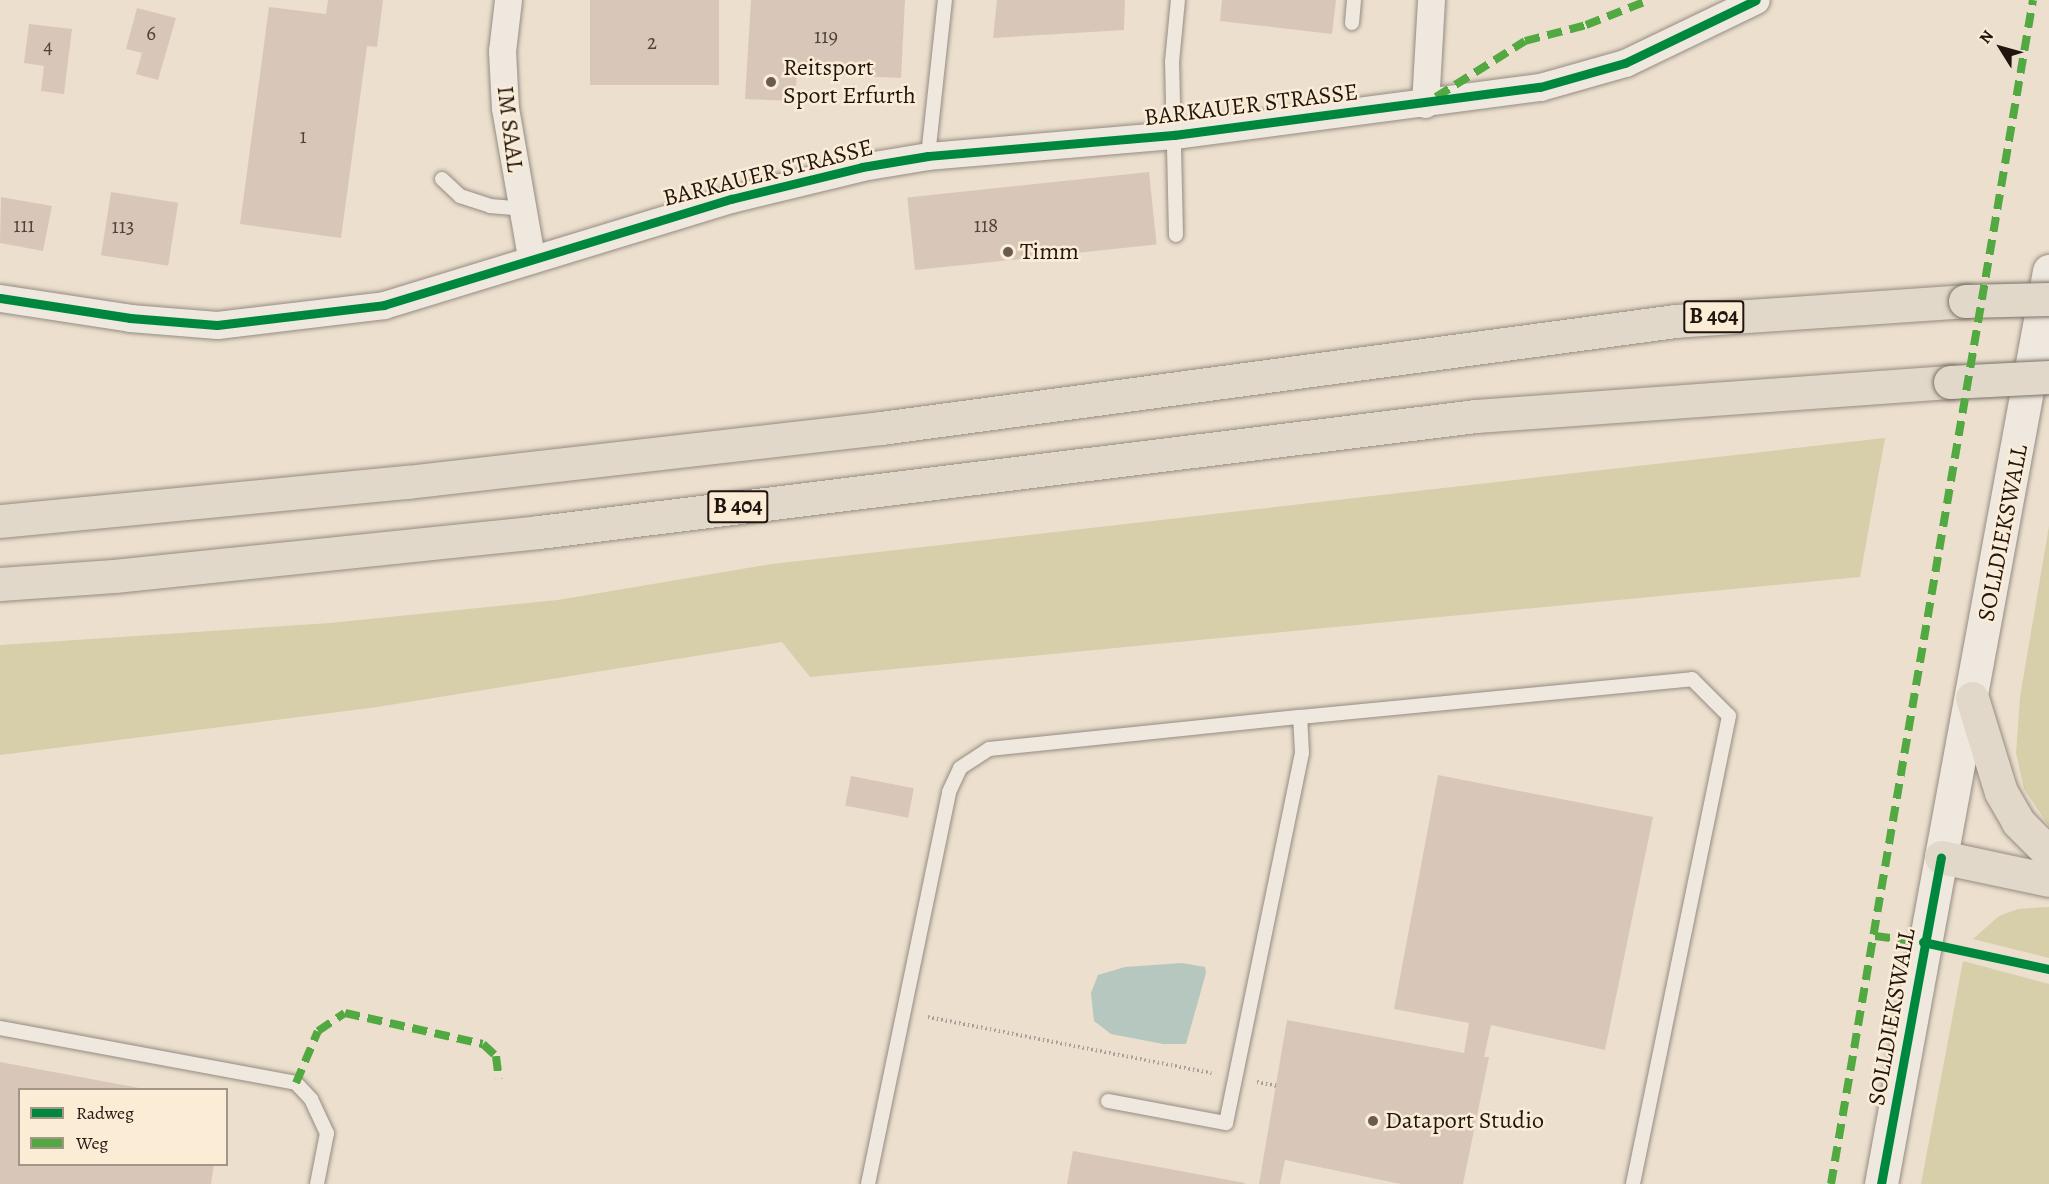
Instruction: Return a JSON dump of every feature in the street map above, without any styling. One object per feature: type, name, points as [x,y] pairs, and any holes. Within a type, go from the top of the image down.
[{"type":"highway","name":"B 404","points":[[0,521],[407,482],[869,429],[1675,321],[1965,300],[2049,299]]},
{"type":"highway","name":"B 404","points":[[0,584],[114,576],[539,532],[1475,416],[2049,377]]},
{"type":"highway","points":[[1972,698],[2001,792],[2018,822],[2049,853]]},
{"type":"highway","points":[[1941,857],[2049,880]]},
{"type":"main road","name":"SOLLDIEKSWALL","points":[[1881,1184],[2049,271]]},
{"type":"street","name":"IM SAAL","points":[[508,0],[502,51],[506,108],[531,257]]},
{"type":"street","points":[[1425,104],[1431,0]]},
{"type":"street","name":"BARKAUER STRASSE","points":[[0,298],[130,318],[217,325],[384,305],[531,257],[731,199],[862,167],[928,156],[1174,135],[1425,104],[1540,87],[1596,73],[1656,50],[1756,0]]},
{"type":"lane","points":[[928,156],[945,0]]},
{"type":"lane","points":[[1176,235],[1172,62],[1178,0]]},
{"type":"lane","points":[[1352,24],[1354,0]]},
{"type":"lane","points":[[442,179],[460,196],[490,206],[522,209]]},
{"type":"lane","points":[[868,1184],[949,792],[960,768],[989,749],[1692,679],[1729,716],[1633,1184]]},
{"type":"lane","points":[[1108,1101],[1226,1123],[1302,753],[1300,717]]},
{"type":"lane","points":[[0,1028],[296,1083],[311,1099],[327,1133],[317,1184]]},
{"type":"path","points":[[904,1012],[1276,1086]]},
{"type":"shaded area","points":[[1885,438],[1860,577],[810,677],[782,642],[377,707],[0,755],[0,645],[330,623],[558,600],[772,564]]},
{"type":"shaded area","points":[[2049,526],[2049,826],[2024,789],[2016,753],[2020,697]]},
{"type":"shaded area","points":[[2049,907],[2049,958],[1973,939],[1999,916],[2018,909]]},
{"type":"shaded area","points":[[1963,961],[2049,984],[2049,1184],[1921,1184]]},
{"type":"shaded area","points":[[1182,963],[1205,967],[1206,973],[1186,1044],[1163,1044],[1111,1034],[1094,1021],[1091,993],[1098,975],[1125,967]]},
{"type":"building","points":[[328,0],[383,0],[377,47],[367,46],[341,238],[240,224],[269,7],[326,14]]},
{"type":"building","points":[[590,0],[719,0],[719,85],[590,85]]},
{"type":"building","points":[[751,0],[905,0],[901,78],[797,73],[795,101],[745,99]]},
{"type":"building","points":[[997,0],[1125,0],[1124,30],[993,38]]},
{"type":"building","points":[[1222,0],[1336,0],[1332,34],[1220,21]]},
{"type":"building","points":[[137,8],[176,18],[158,80],[136,74],[142,53],[126,49]]},
{"type":"building","points":[[29,24],[72,29],[64,94],[41,91],[44,66],[24,63]]},
{"type":"building","points":[[1149,172],[1157,245],[915,270],[907,197]]},
{"type":"building","points":[[111,192],[178,203],[168,266],[101,255]]},
{"type":"building","points":[[1,197],[52,206],[43,251],[0,243]]},
{"type":"building","points":[[1438,775],[1653,817],[1605,1050],[1491,1025],[1484,1057],[1489,1057],[1463,1184],[1401,1184],[1285,1160],[1280,1184],[1259,1184],[1287,1020],[1464,1053],[1469,1023],[1394,1009]]},
{"type":"building","points":[[851,776],[914,788],[908,818],[845,805]]},
{"type":"building","points":[[0,1062],[139,1088],[18,1088],[18,1166],[214,1166],[211,1184],[0,1184]]},
{"type":"building","points":[[1073,1151],[1245,1183],[1245,1184],[1067,1184]]},
{"type":"marked path","points":[[1436,97],[1525,41],[1586,25],[1649,0]]},
{"type":"marked path","points":[[1831,1184],[2033,0]]},
{"type":"marked path","points":[[1875,936],[1929,943]]},
{"type":"marked path","points":[[296,1083],[318,1031],[345,1013],[483,1044],[496,1056],[499,1079]]},
{"type":"cycle path","points":[[0,298],[130,318],[217,325],[384,305],[731,199],[862,167],[928,156],[1174,135],[1540,87],[1625,63],[1756,0]]},
{"type":"cycle path","points":[[1881,1184],[1941,857]]},
{"type":"cycle path","points":[[1923,942],[2049,969]]},
{"type":"place","name":"Reitsport Sport Erfurth","points":[[771,82]]},
{"type":"place","name":"Timm","points":[[1008,252]]},
{"type":"place","name":"Dataport Studio","points":[[1373,1121]]}]
